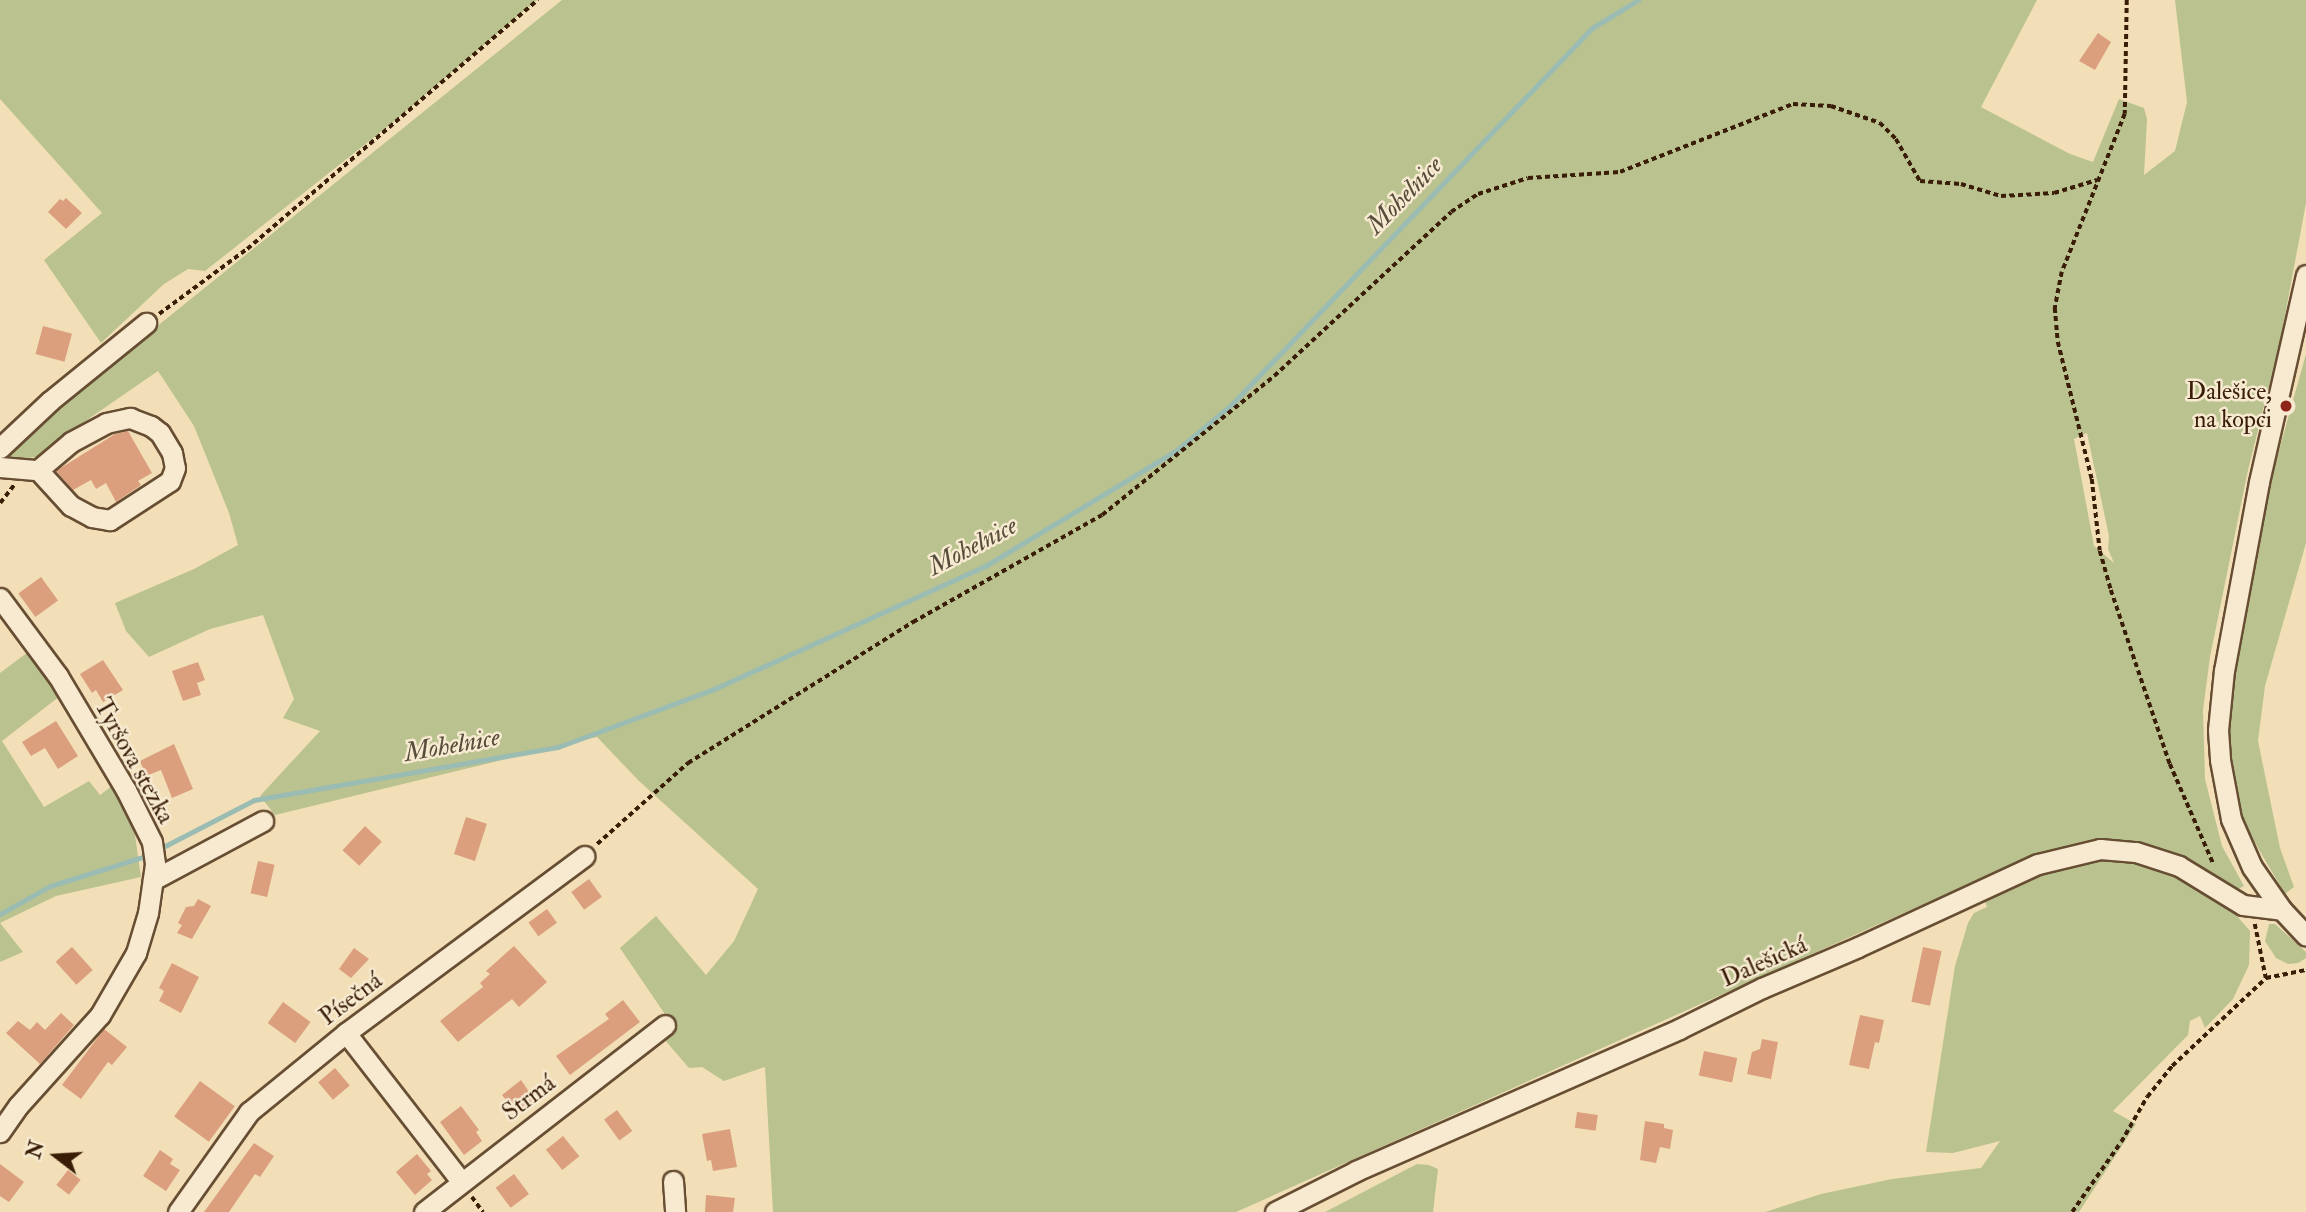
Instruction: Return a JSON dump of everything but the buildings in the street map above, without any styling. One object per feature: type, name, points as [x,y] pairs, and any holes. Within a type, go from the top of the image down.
[{"type":"street","points":[[2306,275],[2259,482],[2224,670],[2218,730],[2220,760],[2231,818],[2252,867],[2282,910],[2306,936]]},
{"type":"street","points":[[0,448],[50,401],[146,323]]},
{"type":"street","points":[[0,467],[38,470],[71,506],[92,517],[110,520],[170,481],[175,468],[172,453],[160,433],[130,418],[106,423],[71,442],[38,470]]},
{"type":"street","name":"Tyršova stezka","points":[[0,598],[58,676],[126,790],[152,842],[155,864],[148,913],[136,953],[100,1015],[18,1107],[0,1132]]},
{"type":"street","points":[[153,880],[263,821]]},
{"type":"street","name":"Dalešická","points":[[1275,1212],[1356,1171],[1679,1029],[1762,988],[2038,864],[2100,849],[2136,852],[2157,856],[2179,866],[2252,908],[2282,910]]},
{"type":"street","name":"Písečná","points":[[178,1212],[249,1112],[346,1033],[583,856]]},
{"type":"street","name":"Strmá","points":[[424,1212],[665,1025]]},
{"type":"street","points":[[346,1033],[461,1181]]},
{"type":"street","points":[[673,1181],[675,1212]]},
{"type":"path","points":[[146,323],[247,249],[538,0]]},
{"type":"path","points":[[2127,0],[2125,114],[2062,272],[2055,308],[2058,342],[2092,479],[2100,551],[2111,590],[2170,764],[2227,896]]},
{"type":"path","points":[[583,856],[688,763],[913,622],[1102,515],[1274,376],[1451,212],[1478,194],[1528,178],[1620,172],[1793,104],[1830,106],[1880,123],[1896,139],[1920,181],[1961,184],[2001,196],[2054,192],[2098,180]]},
{"type":"path","points":[[2252,908],[2258,950],[2266,978]]},
{"type":"path","points":[[2072,1212],[2121,1142],[2147,1097],[2172,1066],[2266,978],[2306,970]]},
{"type":"green space","points":[[0,0],[537,0],[392,123],[205,271],[188,269],[164,284],[101,343],[44,260],[102,213],[0,99]]},
{"type":"green space","points":[[562,0],[2037,0],[1981,107],[2070,154],[2093,162],[2119,99],[2144,108],[2147,119],[2144,175],[2175,151],[2187,102],[2175,0],[2306,0],[2306,203],[2280,342],[2248,470],[2210,657],[2203,710],[2205,779],[2222,846],[2244,886],[2236,890],[2199,865],[2150,847],[2095,841],[2040,852],[1236,1212],[773,1212],[765,1067],[724,1081],[702,1067],[689,1068],[664,1039],[675,1029],[620,948],[656,916],[706,975],[734,941],[758,889],[639,781],[597,737],[275,815],[260,796],[320,731],[283,718],[294,699],[263,615],[210,629],[149,657],[126,631],[115,603],[194,569],[238,545],[229,513],[194,426],[158,371],[68,433],[42,456],[14,460],[3,455],[140,340]],"holes":[[[2087,433],[2109,536],[2108,549],[2114,563],[2094,546],[2074,439]]]},
{"type":"green space","points":[[2306,354],[2306,543],[2265,686],[2258,741],[2280,848],[2294,887],[2285,894],[2241,819],[2229,771],[2225,710],[2258,525]]},
{"type":"green space","points":[[28,652],[60,696],[2,741],[44,807],[89,781],[100,795],[116,783],[132,815],[141,877],[56,896],[0,923],[0,673]]},
{"type":"green space","points":[[2086,857],[2141,860],[2189,881],[2197,888],[2204,888],[2229,907],[2250,931],[2249,965],[2233,999],[2205,1028],[2200,1016],[2190,1021],[2188,1035],[2113,1111],[2136,1124],[2079,1212],[1765,1212],[1821,1194],[1892,1179],[1981,1168],[2000,1141],[1953,1153],[1926,1152],[1955,966],[1968,923],[1974,913],[1987,907],[1983,896],[2035,870]]},
{"type":"green space","points":[[0,923],[23,952],[0,962]]},
{"type":"green space","points":[[2269,924],[2275,924],[2306,952],[2306,958],[2298,963],[2288,964],[2276,958],[2265,941]]},
{"type":"green space","points":[[1417,1164],[1438,1169],[1433,1212],[1325,1212]]},
{"type":"waterway","name":"Mohelnice","points":[[165,846],[254,800],[558,747],[714,689],[987,565],[1177,450],[1232,404],[1592,28],[1638,0]]},
{"type":"waterway","name":"Mohelnice","points":[[0,914],[50,886],[146,856]]},
{"type":"place","name":"Dalešice, na kopci","points":[[2286,406]]}]
